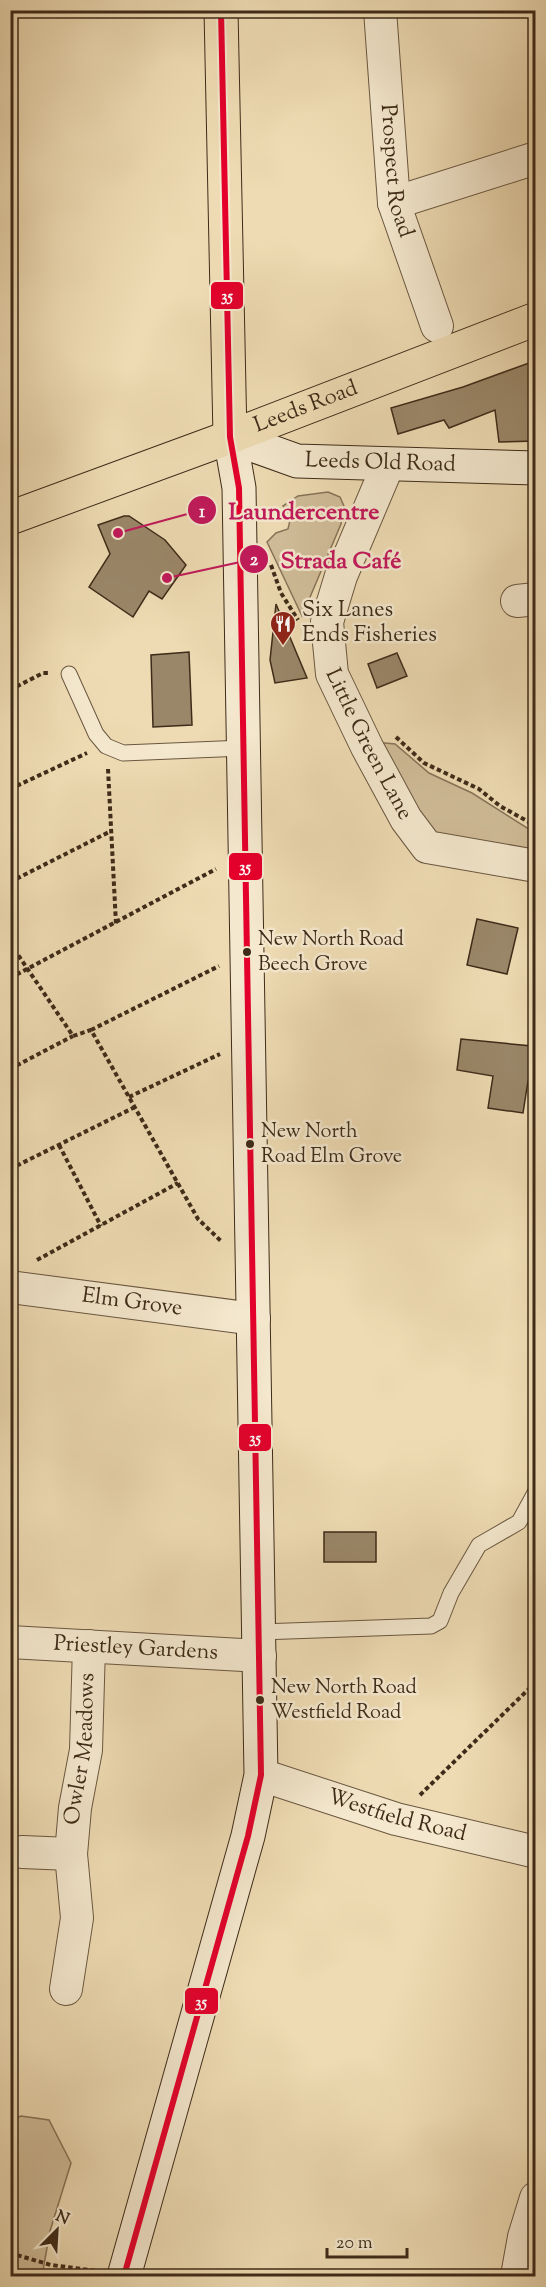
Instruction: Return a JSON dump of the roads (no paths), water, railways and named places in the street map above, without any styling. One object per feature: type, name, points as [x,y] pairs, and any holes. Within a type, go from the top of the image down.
[{"type":"main road","points":[[125,2276],[249,1836],[261,1775],[239,488],[230,437],[220,92],[221,10]]},
{"type":"main road","name":"Leeds Road","points":[[10,518],[230,437],[536,319]]},
{"type":"main road","name":"Leeds Old Road","points":[[230,437],[297,461],[536,468]]},
{"type":"street","name":"Prospect Road","points":[[380,10],[394,203],[437,326]]},
{"type":"street","points":[[394,203],[536,158]]},
{"type":"street","name":"Little Green Lane","points":[[388,465],[341,576],[327,622],[332,674],[360,734],[406,819],[427,847],[536,866]]},
{"type":"street","name":"Elm Grove","points":[[21,1276],[255,1319]]},
{"type":"street","name":"Priestley Gardens","points":[[10,1642],[89,1646],[260,1644]]},
{"type":"street","name":"Owler Meadows","points":[[66,1989],[76,1918],[71,1854],[75,1808],[86,1750],[89,1646]]},
{"type":"street","name":"Westfield Road","points":[[261,1775],[396,1819],[536,1852]]},
{"type":"street","name":"Owler Meadows","points":[[22,1852],[71,1854]]},
{"type":"street","points":[[517,2277],[524,2237],[536,2198]]},
{"type":"lane","points":[[69,674],[96,734],[106,746],[123,753],[244,748]]},
{"type":"lane","points":[[260,1644],[431,1626],[440,1621],[479,1545],[519,1522],[536,1491]]},
{"type":"place","name":"Laundercentre","points":[[118,533]]},
{"type":"place","name":"Strada Café","points":[[167,578]]},
{"type":"place","name":"Six Lanes Ends Fisheries","points":[[283,647]]},
{"type":"place","name":"New North Road Beech Grove","points":[[247,952]]},
{"type":"place","name":"New North Road Elm Grove","points":[[250,1144]]},
{"type":"place","name":"New North Road Westfield Road","points":[[260,1700]]}]
